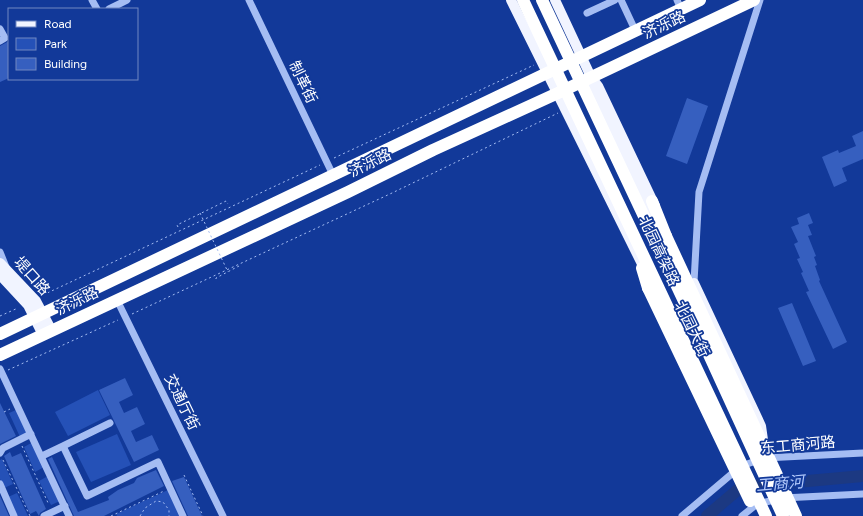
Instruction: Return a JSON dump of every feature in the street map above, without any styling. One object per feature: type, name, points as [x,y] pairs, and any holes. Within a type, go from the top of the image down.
[{"type":"highway","name":"北园高架路","points":[[523,0],[766,516]]},
{"type":"highway","name":"北园高架路","points":[[542,0],[699,333],[783,516]]},
{"type":"highway","name":"济泺路","points":[[0,334],[333,175],[545,67],[582,57],[636,32],[682,4],[700,0]]},
{"type":"highway","name":"济泺路","points":[[0,355],[754,0]]},
{"type":"highway","points":[[652,201],[662,232],[796,516]]},
{"type":"highway","points":[[642,268],[648,288],[757,510]]},
{"type":"main road","name":"北园大街","points":[[511,0],[558,93],[642,268],[654,284],[747,480],[757,510],[763,516]]},
{"type":"main road","name":"北园大街","points":[[555,0],[591,77],[598,86],[652,201],[666,224],[761,426],[765,458]]},
{"type":"main road","name":"北园大街","points":[[591,77],[590,88],[662,232],[791,516]]},
{"type":"main road","name":"堤口路","points":[[0,263],[5,274],[30,301],[40,316],[48,333]]},
{"type":"street","points":[[111,8],[127,0]]},
{"type":"street","name":"制革街","points":[[249,0],[333,175]]},
{"type":"street","points":[[587,14],[615,0]]},
{"type":"street","points":[[620,0],[636,32]]},
{"type":"street","points":[[694,282],[699,192],[760,0]]},
{"type":"street","points":[[0,28],[5,38],[0,41]]},
{"type":"street","points":[[0,252],[5,274]]},
{"type":"street","name":"交通厅街","points":[[117,300],[223,516]]},
{"type":"street","points":[[1,371],[69,516]]},
{"type":"street","points":[[42,456],[110,423]]},
{"type":"street","points":[[1,451],[31,434]]},
{"type":"street","points":[[63,446],[87,496],[158,462],[183,516]]},
{"type":"street","name":"东工商河路","points":[[682,516],[740,466],[765,458],[863,453]]},
{"type":"street","points":[[0,484],[14,516]]},
{"type":"street","points":[[742,516],[784,498],[863,494]]},
{"type":"street","points":[[44,516],[65,506]]},
{"type":"path","points":[[0,316],[327,162],[545,67]]},
{"type":"path","points":[[1,371],[125,317],[566,110]]},
{"type":"path","points":[[178,228],[177,225],[200,213],[226,201],[228,204]]},
{"type":"path","points":[[200,213],[228,272]]},
{"type":"path","points":[[216,279],[239,266],[240,268]]},
{"type":"path","points":[[19,440],[52,512]]},
{"type":"path","points":[[1,451],[1,457],[30,516]]},
{"type":"path","points":[[184,475],[203,516]]},
{"type":"path","points":[[111,516],[170,488]]},
{"type":"path","points":[[140,516],[145,508],[156,501],[163,502],[169,510],[169,516]]},
{"type":"green space","points":[[98,390],[110,415],[68,436],[55,412]]},
{"type":"green space","points":[[16,410],[27,433],[20,437],[9,413]]},
{"type":"green space","points":[[117,434],[131,465],[91,482],[76,452]]},
{"type":"green space","points":[[33,442],[44,467],[35,472],[24,447]]},
{"type":"green space","points":[[2,459],[13,484],[4,488],[0,479],[0,460]]},
{"type":"green space","points":[[48,476],[60,501],[51,505],[39,481]]},
{"type":"green space","points":[[168,490],[180,516],[117,516],[116,514]]},
{"type":"green space","points":[[17,493],[28,516],[17,516],[8,497]]},
{"type":"building","points":[[8,42],[8,78],[0,82],[0,46]]},
{"type":"building","points":[[687,98],[708,106],[687,164],[666,156]]},
{"type":"building","points":[[863,131],[863,159],[842,168],[847,181],[834,187],[822,157],[838,150],[839,153],[856,146],[852,136]]},
{"type":"building","points":[[809,213],[813,223],[808,225],[812,235],[808,236],[816,256],[814,257],[817,265],[815,266],[820,280],[819,281],[847,342],[833,349],[806,292],[809,291],[801,273],[803,272],[797,259],[800,258],[794,244],[798,242],[791,227],[799,224],[797,218]]},
{"type":"building","points":[[792,303],[816,361],[803,366],[778,308]]},
{"type":"building","points":[[125,378],[133,395],[119,402],[124,413],[137,407],[145,424],[131,431],[136,442],[152,435],[159,450],[134,462],[99,390]]},
{"type":"building","points":[[0,403],[16,436],[0,444]]},
{"type":"building","points":[[10,452],[12,457],[21,453],[46,509],[40,513],[39,516],[36,511],[30,514],[4,456]]},
{"type":"building","points":[[52,457],[78,512],[109,500],[108,497],[118,490],[134,483],[137,478],[156,470],[164,486],[104,516],[74,516],[48,459]]},
{"type":"building","points":[[184,477],[202,516],[188,516],[172,481]]},
{"type":"building","points":[[0,496],[9,516],[0,516]]},
{"type":"waterway","name":"工商河","points":[[707,516],[741,487],[863,476]]}]
